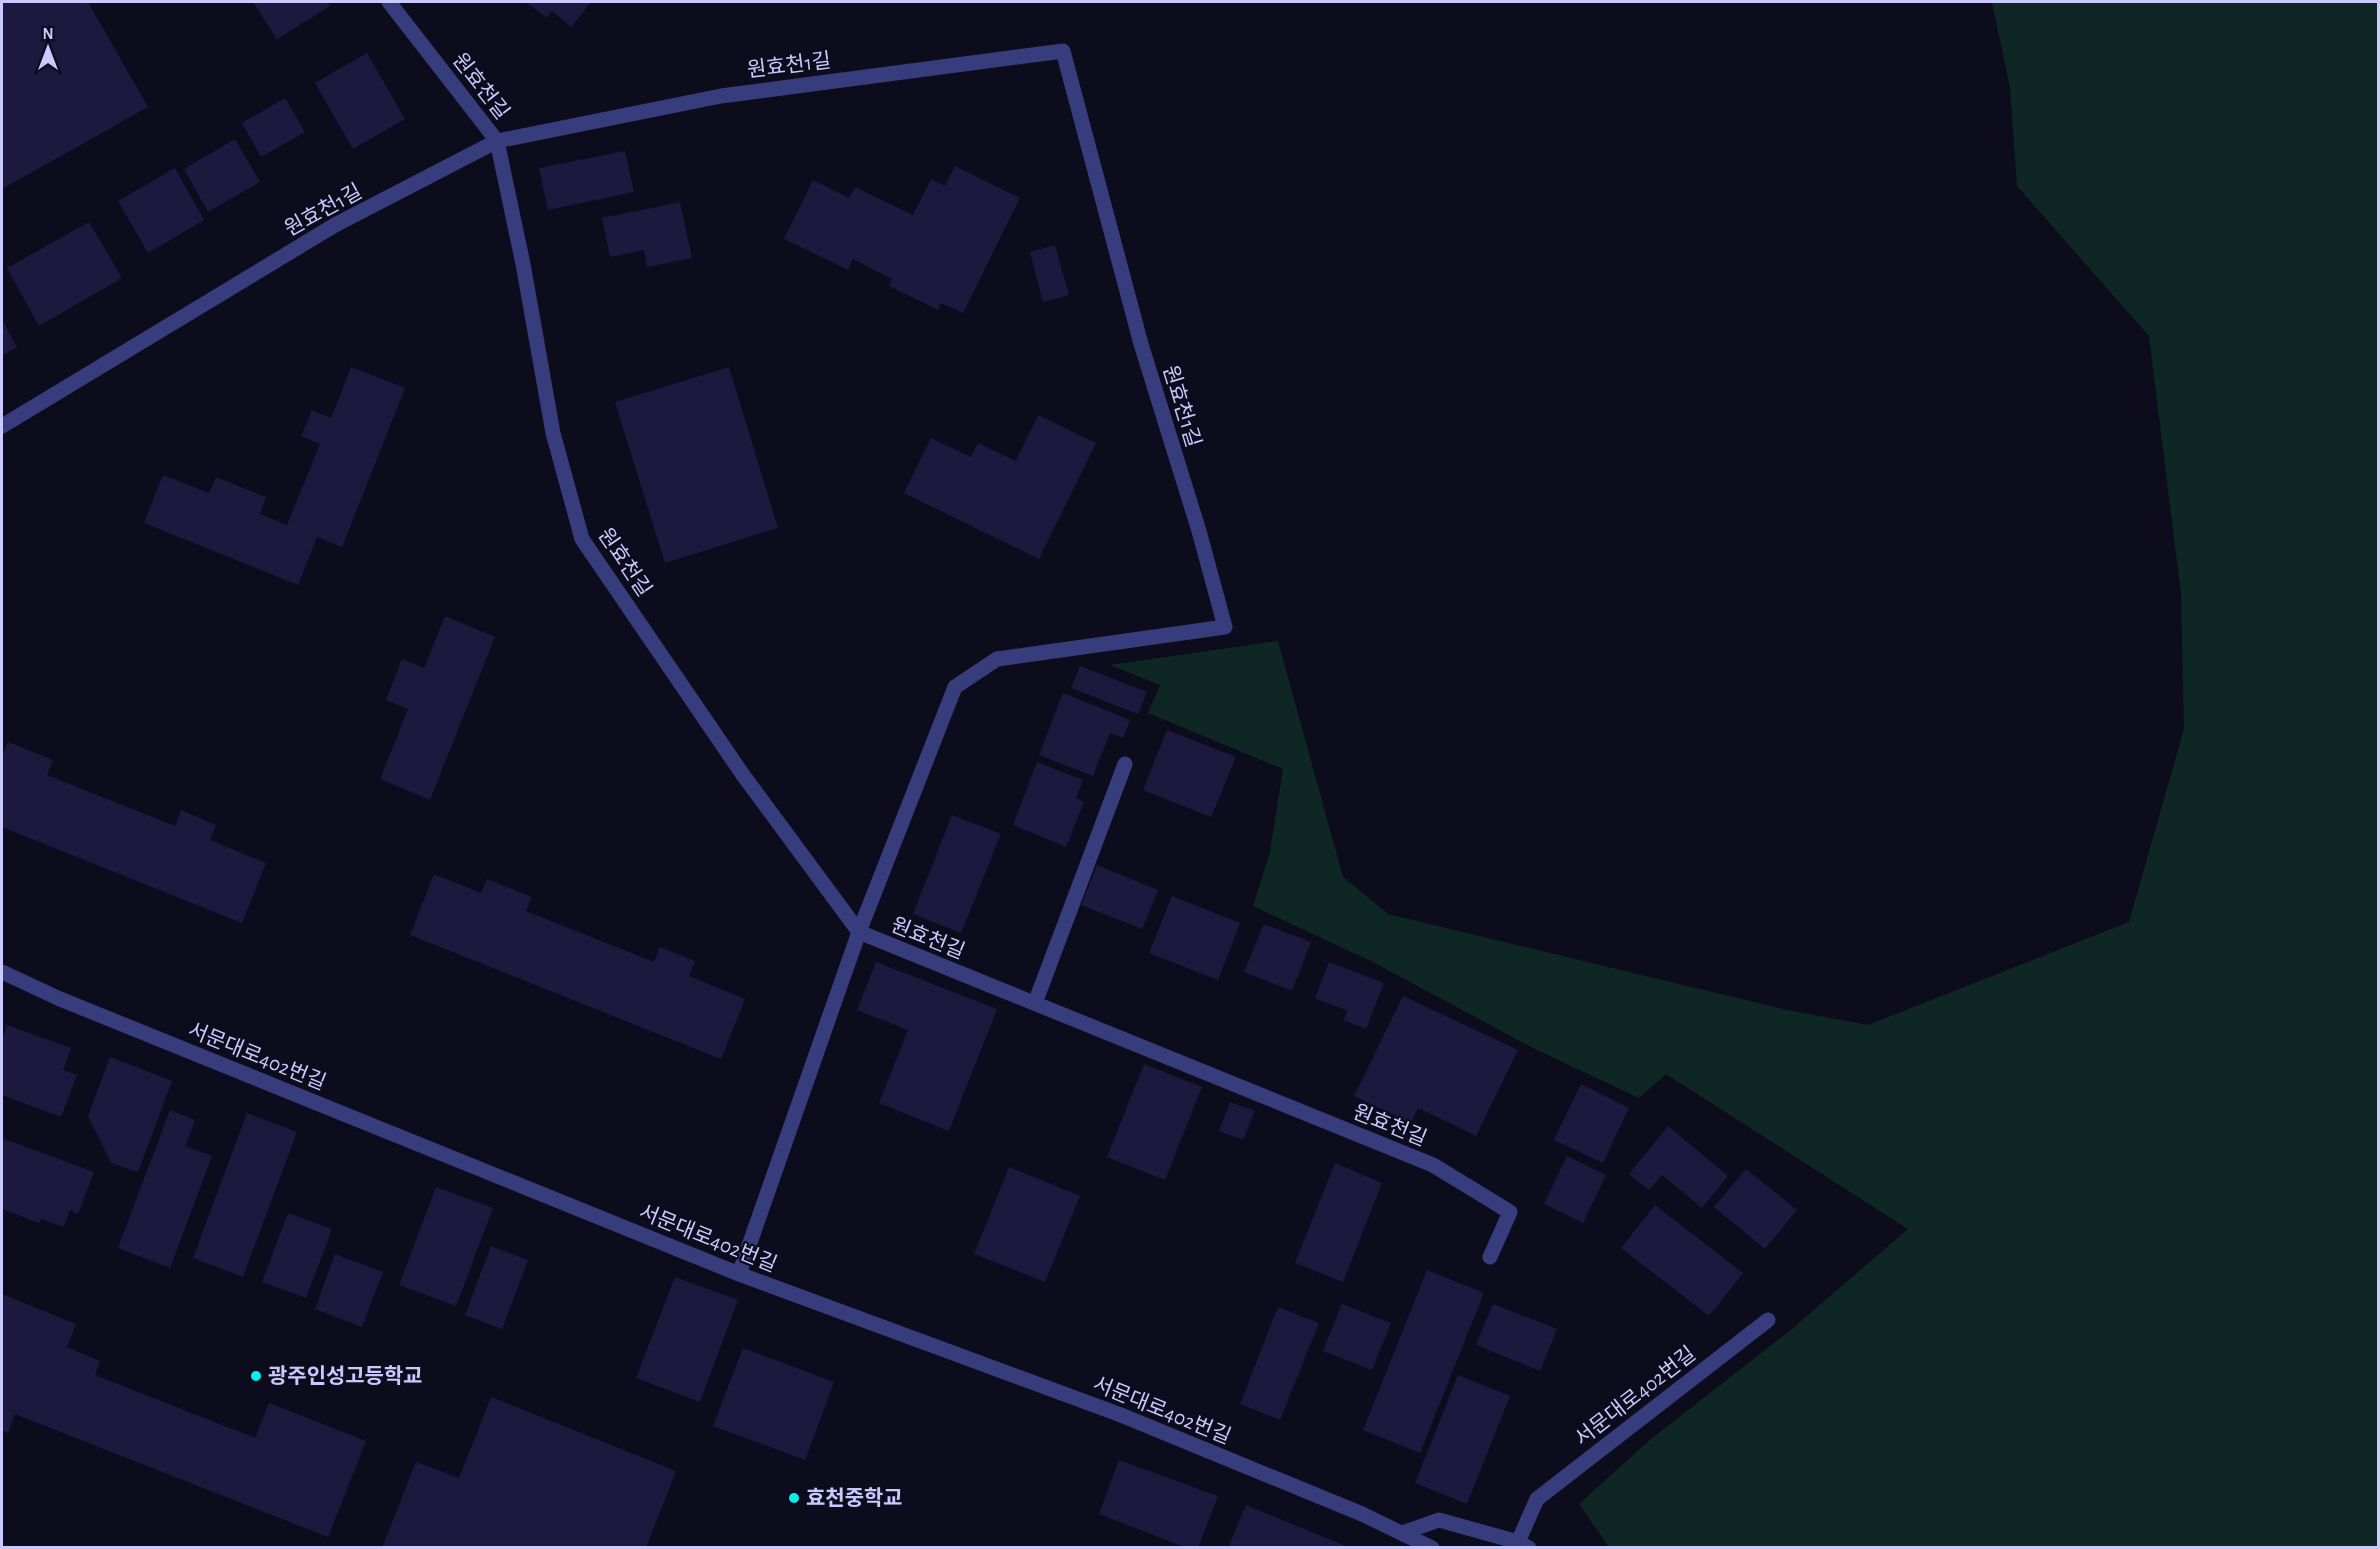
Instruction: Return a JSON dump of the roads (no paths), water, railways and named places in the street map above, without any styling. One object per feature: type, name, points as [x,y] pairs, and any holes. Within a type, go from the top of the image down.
[{"type":"street","name":"원효천길","points":[[389,2],[497,141],[517,230],[553,433],[582,538],[743,775],[859,932],[1433,1165],[1510,1212],[1490,1257]]},
{"type":"street","name":"원효천1길","points":[[2,426],[335,225],[497,141],[721,96],[1063,51],[1141,344],[1226,627],[997,659],[956,687],[859,932]]},
{"type":"street","points":[[1035,1003],[1125,764]]},
{"type":"street","points":[[739,1274],[859,932]]},
{"type":"street","name":"서문대로402번길","points":[[2,972],[60,999],[739,1274],[1121,1415],[1351,1510],[1431,1548]]},
{"type":"street","name":"서문대로402번길","points":[[1402,1533],[1439,1520],[1523,1545],[1537,1499],[1768,1320]]},
{"type":"place","name":"광주인성고등학교","points":[[256,1376]]},
{"type":"place","name":"효천중학교","points":[[794,1498]]}]
